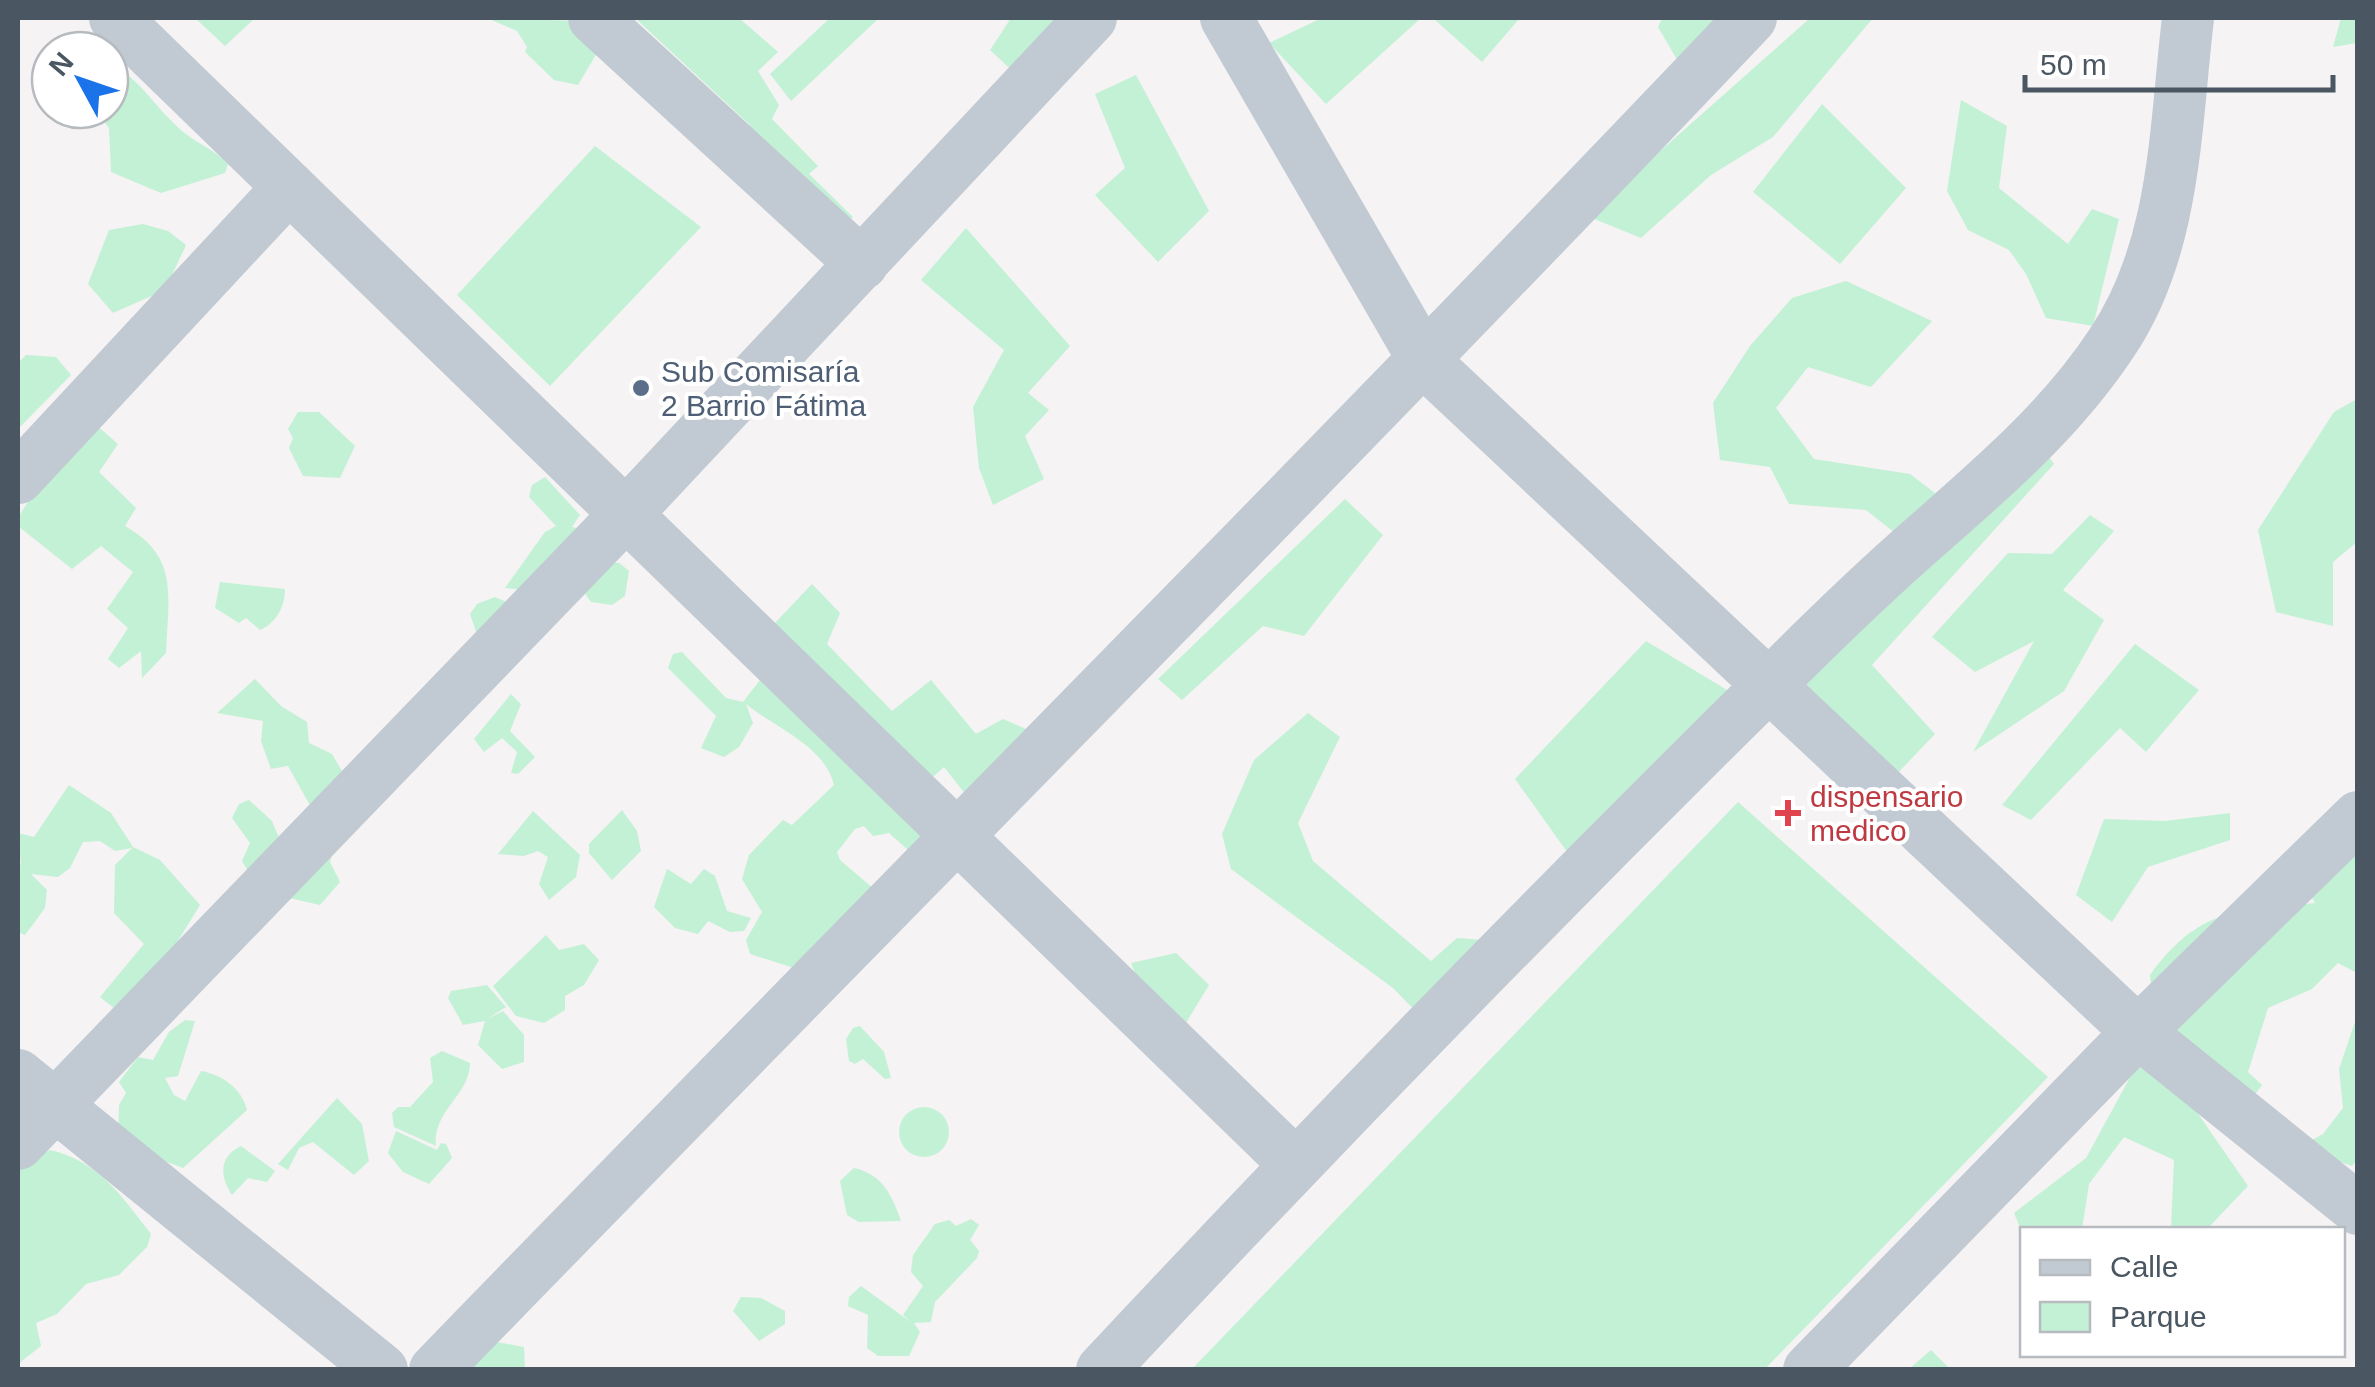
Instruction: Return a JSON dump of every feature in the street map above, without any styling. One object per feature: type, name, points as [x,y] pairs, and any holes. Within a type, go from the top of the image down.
[{"type":"street","points":[[115,18],[958,832],[1294,1164]]},
{"type":"street","points":[[594,18],[862,264]]},
{"type":"street","points":[[18,1144],[36,1092],[626,514],[1091,18]]},
{"type":"street","points":[[1226,18],[1425,362],[2138,1032],[2358,1209]]},
{"type":"street","points":[[435,1370],[958,832],[1425,362],[1751,18]]},
{"type":"street","points":[[1102,1370],[1294,1164],[1768,686],[1880,578],[2040,434],[2112,344],[2140,292],[2162,232],[2188,18]]},
{"type":"street","points":[[18,478],[290,187]]},
{"type":"street","points":[[1809,1370],[2138,1032],[2358,817]]},
{"type":"street","points":[[36,1092],[382,1370]]},
{"type":"green space","points":[[195,18],[255,18],[225,46]]},
{"type":"green space","points":[[487,18],[579,21],[597,53],[578,85],[554,80],[525,52],[527,47],[517,31]]},
{"type":"green space","points":[[635,18],[739,18],[778,52],[758,71],[779,105],[772,119],[818,166],[809,174],[853,217],[840,231],[743,145],[750,125]]},
{"type":"green space","points":[[830,18],[879,18],[791,101],[770,74]]},
{"type":"green space","points":[[1011,18],[1090,18],[1031,88],[990,50]]},
{"type":"green space","points":[[1322,18],[1421,18],[1326,104],[1269,43]]},
{"type":"green space","points":[[1433,18],[1518,18],[1519,19],[1482,62]]},
{"type":"green space","points":[[1662,18],[1725,18],[1679,63],[1658,27]]},
{"type":"green space","points":[[1810,18],[1873,18],[1773,137],[1711,175],[1641,238],[1587,216]]},
{"type":"green space","points":[[2341,18],[2357,18],[2357,43],[2333,47]]},
{"type":"green space","points":[[1136,75],[1209,211],[1158,262],[1095,195],[1125,168],[1095,94]]},
{"type":"green space","points":[[130,77],[179,128],[228,164],[225,173],[161,193],[111,172],[109,130],[130,130]]},
{"type":"green space","points":[[1961,100],[2007,126],[1999,188],[2068,244],[2092,209],[2119,219],[2093,326],[2046,318],[2026,274],[2009,250],[1968,230],[1947,191]]},
{"type":"green space","points":[[1822,104],[1906,188],[1840,264],[1753,192]]},
{"type":"green space","points":[[595,146],[701,227],[550,386],[457,295]]},
{"type":"green space","points":[[143,224],[168,231],[186,245],[165,290],[113,313],[88,284],[109,230]]},
{"type":"green space","points":[[966,228],[1070,346],[1028,393],[1049,410],[1025,436],[1044,479],[993,505],[979,468],[973,407],[1004,350],[921,280]]},
{"type":"green space","points":[[1846,281],[1932,321],[1871,387],[1808,367],[1776,408],[1814,459],[1910,474],[1944,500],[1905,541],[1866,510],[1789,504],[1770,467],[1720,460],[1713,403],[1750,346],[1792,298]]},
{"type":"green space","points":[[26,355],[56,357],[71,375],[18,429],[18,363]]},
{"type":"green space","points":[[2357,399],[2357,542],[2333,562],[2333,626],[2276,612],[2258,530],[2334,412]]},
{"type":"green space","points":[[298,412],[319,412],[355,446],[340,478],[303,476],[289,448],[293,438],[288,429]]},
{"type":"green space","points":[[95,424],[118,444],[99,472],[136,508],[125,526],[155,551],[167,580],[166,653],[142,678],[141,651],[119,668],[108,659],[128,628],[107,609],[133,572],[101,546],[72,569],[18,526],[18,518],[51,464]]},
{"type":"green space","points":[[2028,428],[2054,464],[1872,665],[1935,734],[1893,778],[1787,685]]},
{"type":"green space","points":[[545,477],[580,515],[572,527],[581,529],[536,591],[505,588],[545,532],[556,526],[529,497],[532,485]]},
{"type":"green space","points":[[1345,499],[1383,535],[1304,636],[1263,626],[1182,700],[1158,679]]},
{"type":"green space","points":[[2090,515],[2114,531],[2063,590],[2104,620],[2064,691],[1973,752],[2034,641],[1975,672],[1932,637],[2008,553],[2052,554]]},
{"type":"green space","points":[[603,562],[619,563],[629,571],[625,596],[612,605],[591,602],[577,582]]},
{"type":"green space","points":[[220,582],[285,589],[285,596],[275,619],[260,630],[246,618],[239,623],[215,608]]},
{"type":"green space","points":[[812,584],[840,613],[827,644],[892,711],[931,680],[976,734],[1003,719],[1026,729],[966,795],[944,767],[923,786],[774,624]]},
{"type":"green space","points":[[495,597],[509,603],[479,641],[470,614],[477,604]]},
{"type":"green space","points":[[1646,641],[1732,693],[1570,856],[1515,779]]},
{"type":"green space","points":[[2135,644],[2199,690],[2146,752],[2120,728],[2031,820],[2002,805]]},
{"type":"green space","points":[[682,652],[726,698],[743,702],[760,680],[931,846],[908,850],[889,833],[873,836],[864,826],[855,829],[837,852],[840,860],[881,895],[797,969],[750,954],[746,940],[762,912],[742,879],[749,855],[783,820],[792,825],[834,785],[829,771],[810,748],[746,704],[753,723],[739,747],[724,757],[701,748],[716,716],[668,668],[673,654]]},
{"type":"green space","points":[[255,679],[281,706],[307,722],[309,743],[332,754],[350,785],[312,809],[288,766],[271,769],[261,741],[263,721],[217,713]]},
{"type":"green space","points":[[511,694],[521,704],[510,731],[535,757],[518,774],[511,773],[517,752],[502,738],[484,752],[474,739]]},
{"type":"green space","points":[[1308,713],[1340,737],[1298,823],[1313,861],[1431,961],[1457,938],[1500,941],[1421,1017],[1393,988],[1231,869],[1222,834],[1254,760]]},
{"type":"green space","points":[[69,785],[111,813],[133,847],[160,860],[200,905],[129,1020],[100,997],[144,944],[114,913],[115,865],[132,848],[115,851],[100,841],[83,842],[70,868],[58,877],[31,874],[47,890],[45,908],[25,935],[18,932],[18,833],[34,837]]},
{"type":"green space","points":[[249,800],[272,821],[282,845],[252,878],[242,861],[250,843],[232,818],[239,804]]},
{"type":"green space","points":[[1738,802],[2048,1077],[1765,1369],[1192,1369]]},
{"type":"green space","points":[[622,810],[637,831],[641,851],[612,880],[589,853],[589,844]]},
{"type":"green space","points":[[533,811],[580,855],[576,877],[549,900],[539,884],[548,857],[538,851],[524,856],[498,854]]},
{"type":"green space","points":[[2230,813],[2230,840],[2148,867],[2112,922],[2076,895],[2104,819],[2165,821]]},
{"type":"green space","points":[[2357,833],[2357,973],[2338,963],[2312,989],[2268,1008],[2248,1072],[2262,1085],[2245,1108],[2158,1058],[2150,975],[2168,953],[2185,936],[2222,916],[2315,903],[2310,894]]},
{"type":"green space","points":[[334,849],[330,862],[340,882],[320,905],[276,895]]},
{"type":"green space","points":[[667,869],[691,884],[704,869],[715,876],[727,911],[751,918],[744,931],[730,932],[708,921],[698,934],[675,928],[654,907]]},
{"type":"green space","points":[[546,935],[559,950],[584,944],[599,960],[584,985],[565,996],[565,1010],[544,1023],[516,1016],[493,986]]},
{"type":"green space","points":[[1176,953],[1209,985],[1184,1026],[1147,1003],[1131,963]]},
{"type":"green space","points":[[487,985],[506,1007],[487,1019],[503,1011],[524,1035],[524,1062],[502,1069],[478,1045],[485,1021],[463,1025],[448,998],[451,991]]},
{"type":"green space","points":[[2357,1016],[2357,1160],[2352,1166],[2317,1154],[2305,1144],[2323,1134],[2343,1108],[2339,1069]]},
{"type":"green space","points":[[185,1020],[195,1021],[178,1076],[165,1078],[174,1095],[185,1101],[201,1071],[230,1084],[247,1110],[183,1168],[118,1144],[119,1105],[126,1093],[119,1082],[138,1057],[153,1060],[169,1032]]},
{"type":"green space","points":[[860,1026],[884,1052],[891,1078],[885,1079],[863,1059],[855,1064],[849,1061],[846,1039],[853,1028]]},
{"type":"green space","points":[[442,1051],[470,1063],[464,1085],[440,1123],[436,1146],[394,1127],[392,1113],[398,1107],[410,1107],[433,1082],[430,1058]]},
{"type":"green space","points":[[2140,1059],[2192,1105],[2248,1186],[2209,1227],[2171,1227],[2174,1160],[2124,1137],[2089,1184],[2082,1227],[2020,1227],[2014,1213],[2086,1158]]},
{"type":"green space","points":[[337,1098],[362,1124],[369,1161],[354,1175],[313,1142],[299,1148],[288,1170],[278,1164]]},
{"type":"green space","points":[[924,1107],[942,1114],[949,1132],[942,1150],[924,1157],[906,1150],[899,1132],[906,1114]]},
{"type":"green space","points":[[396,1131],[437,1150],[441,1143],[446,1144],[452,1158],[429,1184],[403,1172],[388,1153]]},
{"type":"green space","points":[[241,1146],[275,1171],[267,1182],[248,1178],[232,1195],[223,1168],[228,1156]]},
{"type":"green space","points":[[50,1150],[96,1172],[151,1234],[147,1247],[119,1275],[86,1284],[57,1314],[36,1323],[41,1346],[18,1364],[18,1167]]},
{"type":"green space","points":[[854,1168],[872,1175],[885,1187],[901,1221],[859,1222],[847,1215],[840,1181]]},
{"type":"green space","points":[[971,1219],[979,1225],[970,1240],[979,1251],[977,1258],[935,1302],[931,1322],[914,1323],[920,1332],[909,1356],[878,1356],[867,1348],[868,1315],[848,1306],[849,1297],[861,1286],[912,1323],[903,1315],[923,1286],[911,1272],[913,1255],[935,1224],[949,1220],[956,1226]]},
{"type":"green space","points":[[741,1297],[761,1298],[785,1311],[785,1324],[759,1341],[733,1311]]},
{"type":"green space","points":[[481,1339],[524,1347],[525,1369],[457,1370]]},
{"type":"green space","points":[[1931,1350],[1950,1369],[1909,1369]]},
{"type":"place","name":"Sub Comisaría 2 Barrio Fátima","points":[[641,388]]},
{"type":"place","name":"dispensario medico","points":[[1788,813]]}]
